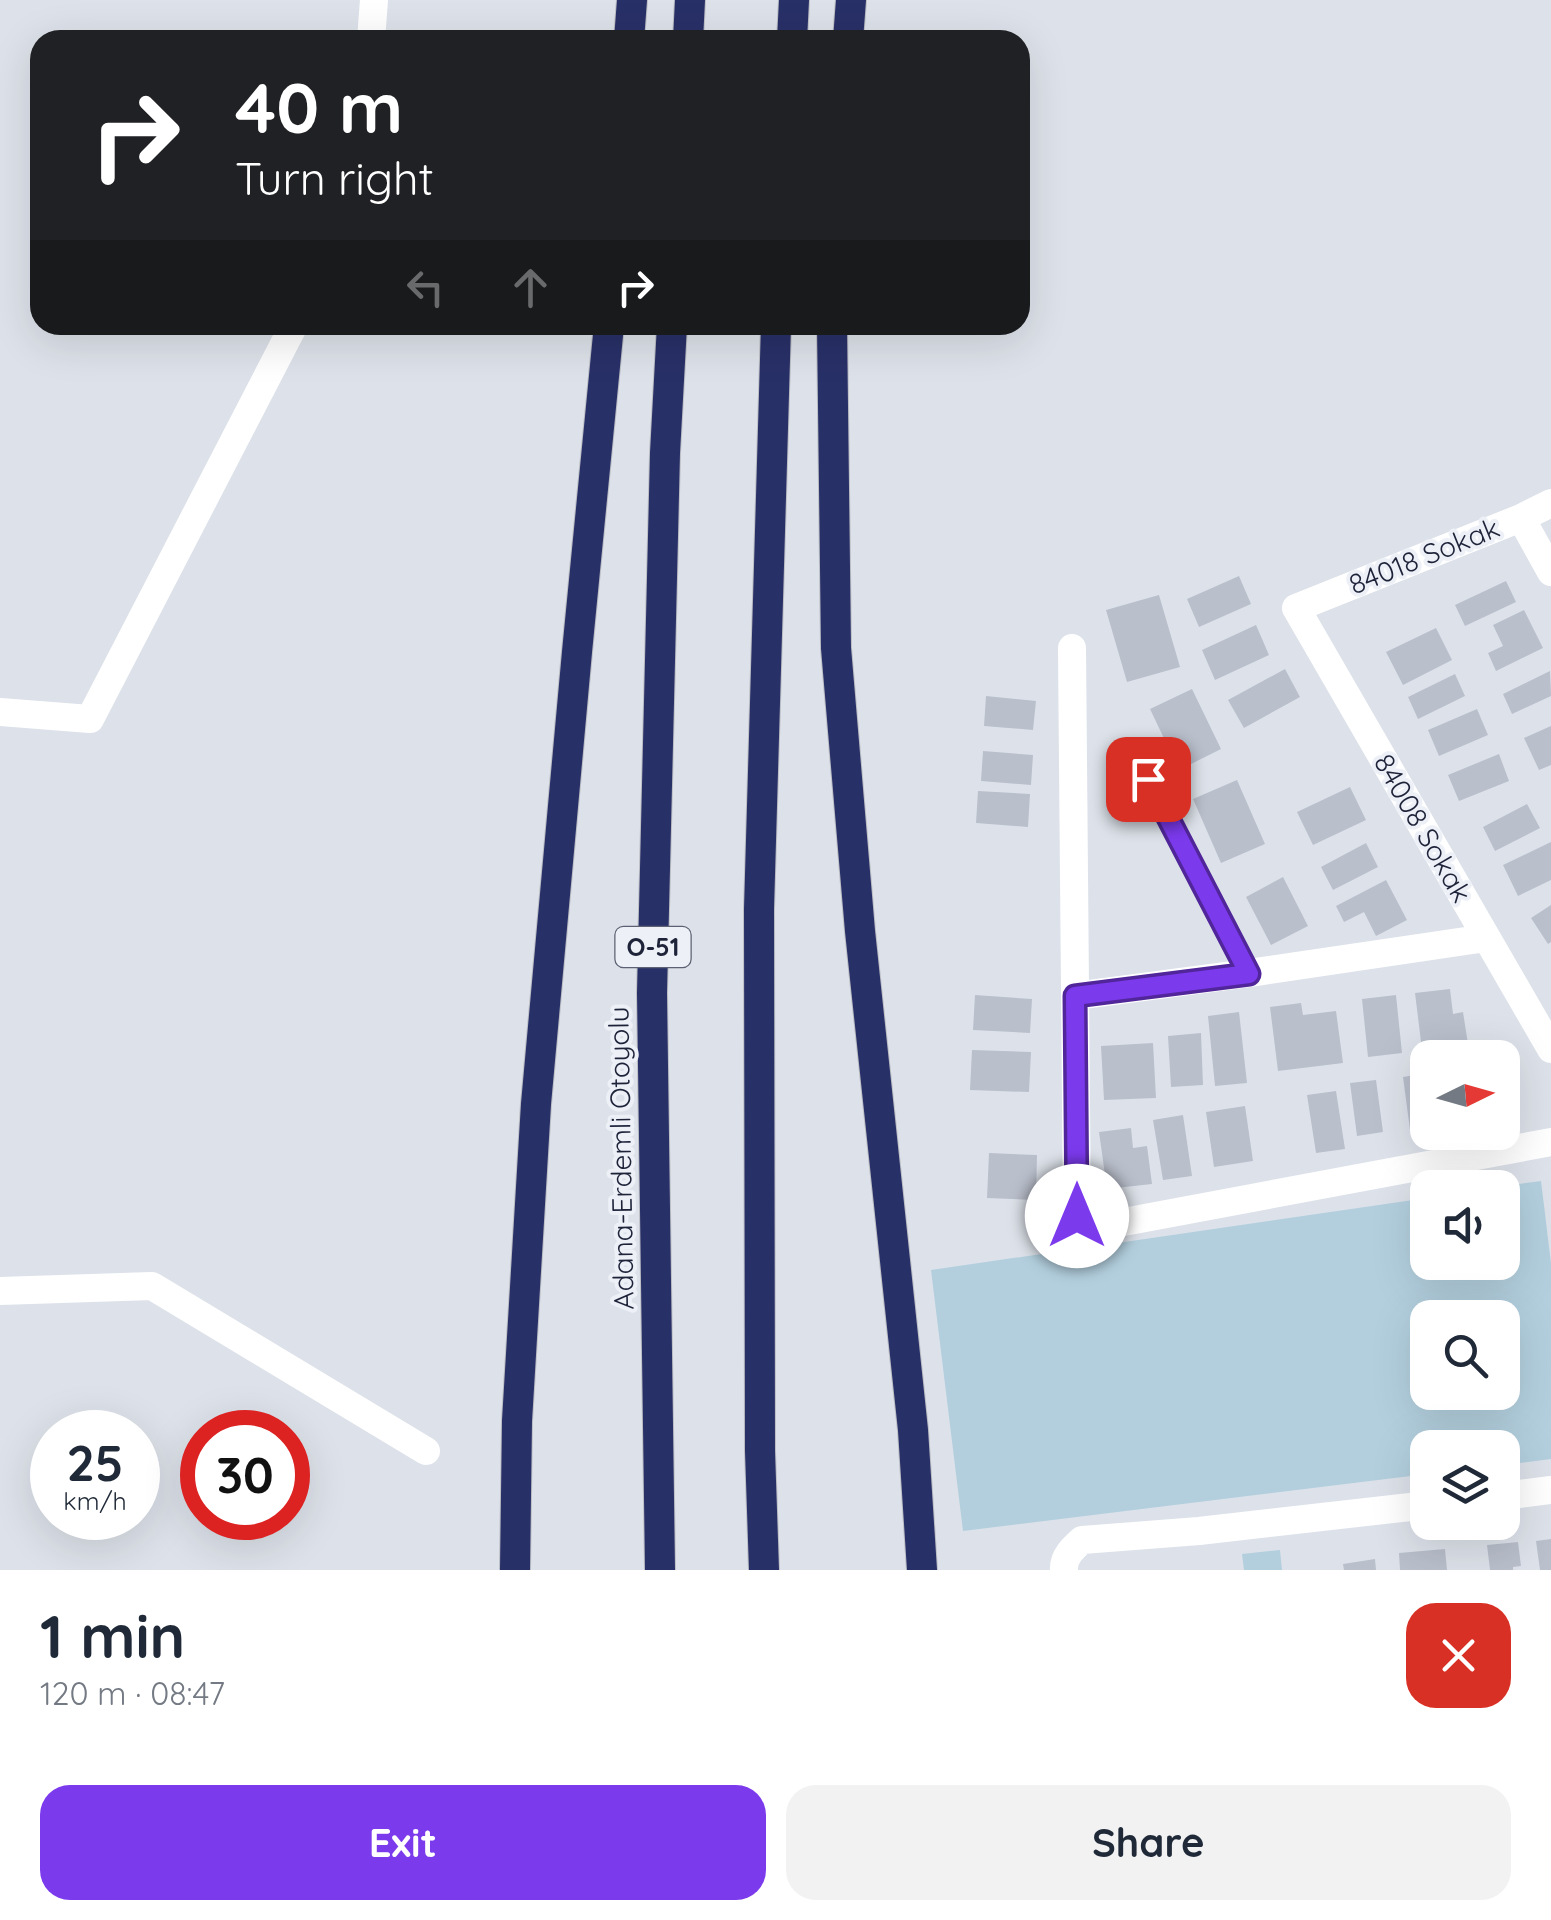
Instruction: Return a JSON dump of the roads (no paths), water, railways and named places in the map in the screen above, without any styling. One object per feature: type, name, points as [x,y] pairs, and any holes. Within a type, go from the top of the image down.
[{"type":"highway","points":[[630,30],[632,0]]},
{"type":"highway","points":[[688,30],[690,0]]},
{"type":"highway","points":[[792,30],[794,0]]},
{"type":"highway","points":[[848,30],[850,0]]},
{"type":"highway","points":[[515,1570],[517,1421],[536,1104],[608,335]]},
{"type":"highway","name":"Adana-Erdemli Otoyolu","points":[[660,1570],[652,993],[671,335]]},
{"type":"highway","points":[[764,1570],[760,1452],[759,909],[776,335]]},
{"type":"highway","points":[[832,335],[836,648],[864,969],[913,1430],[922,1570]]},
{"type":"street","points":[[372,30],[374,0]]},
{"type":"street","points":[[0,712],[90,719],[289,335]]},
{"type":"street","name":"84018 Sokak","points":[[1296,608],[1551,503]]},
{"type":"street","points":[[1520,518],[1551,572]]},
{"type":"street","name":"84008 Sokak","points":[[1296,608],[1551,1049]]},
{"type":"street","points":[[1072,648],[1077,1216],[1084,1226],[1097,1227],[1551,1142]]},
{"type":"street","points":[[1075,996],[1486,938]]},
{"type":"street","points":[[0,1291],[152,1286],[426,1450]]},
{"type":"street","points":[[1520,1494],[1551,1490]]},
{"type":"street","points":[[1064,1570],[1071,1550],[1082,1540],[1199,1532],[1410,1507]]},
{"type":"lane","points":[[1148,779],[1249,974]]}]
